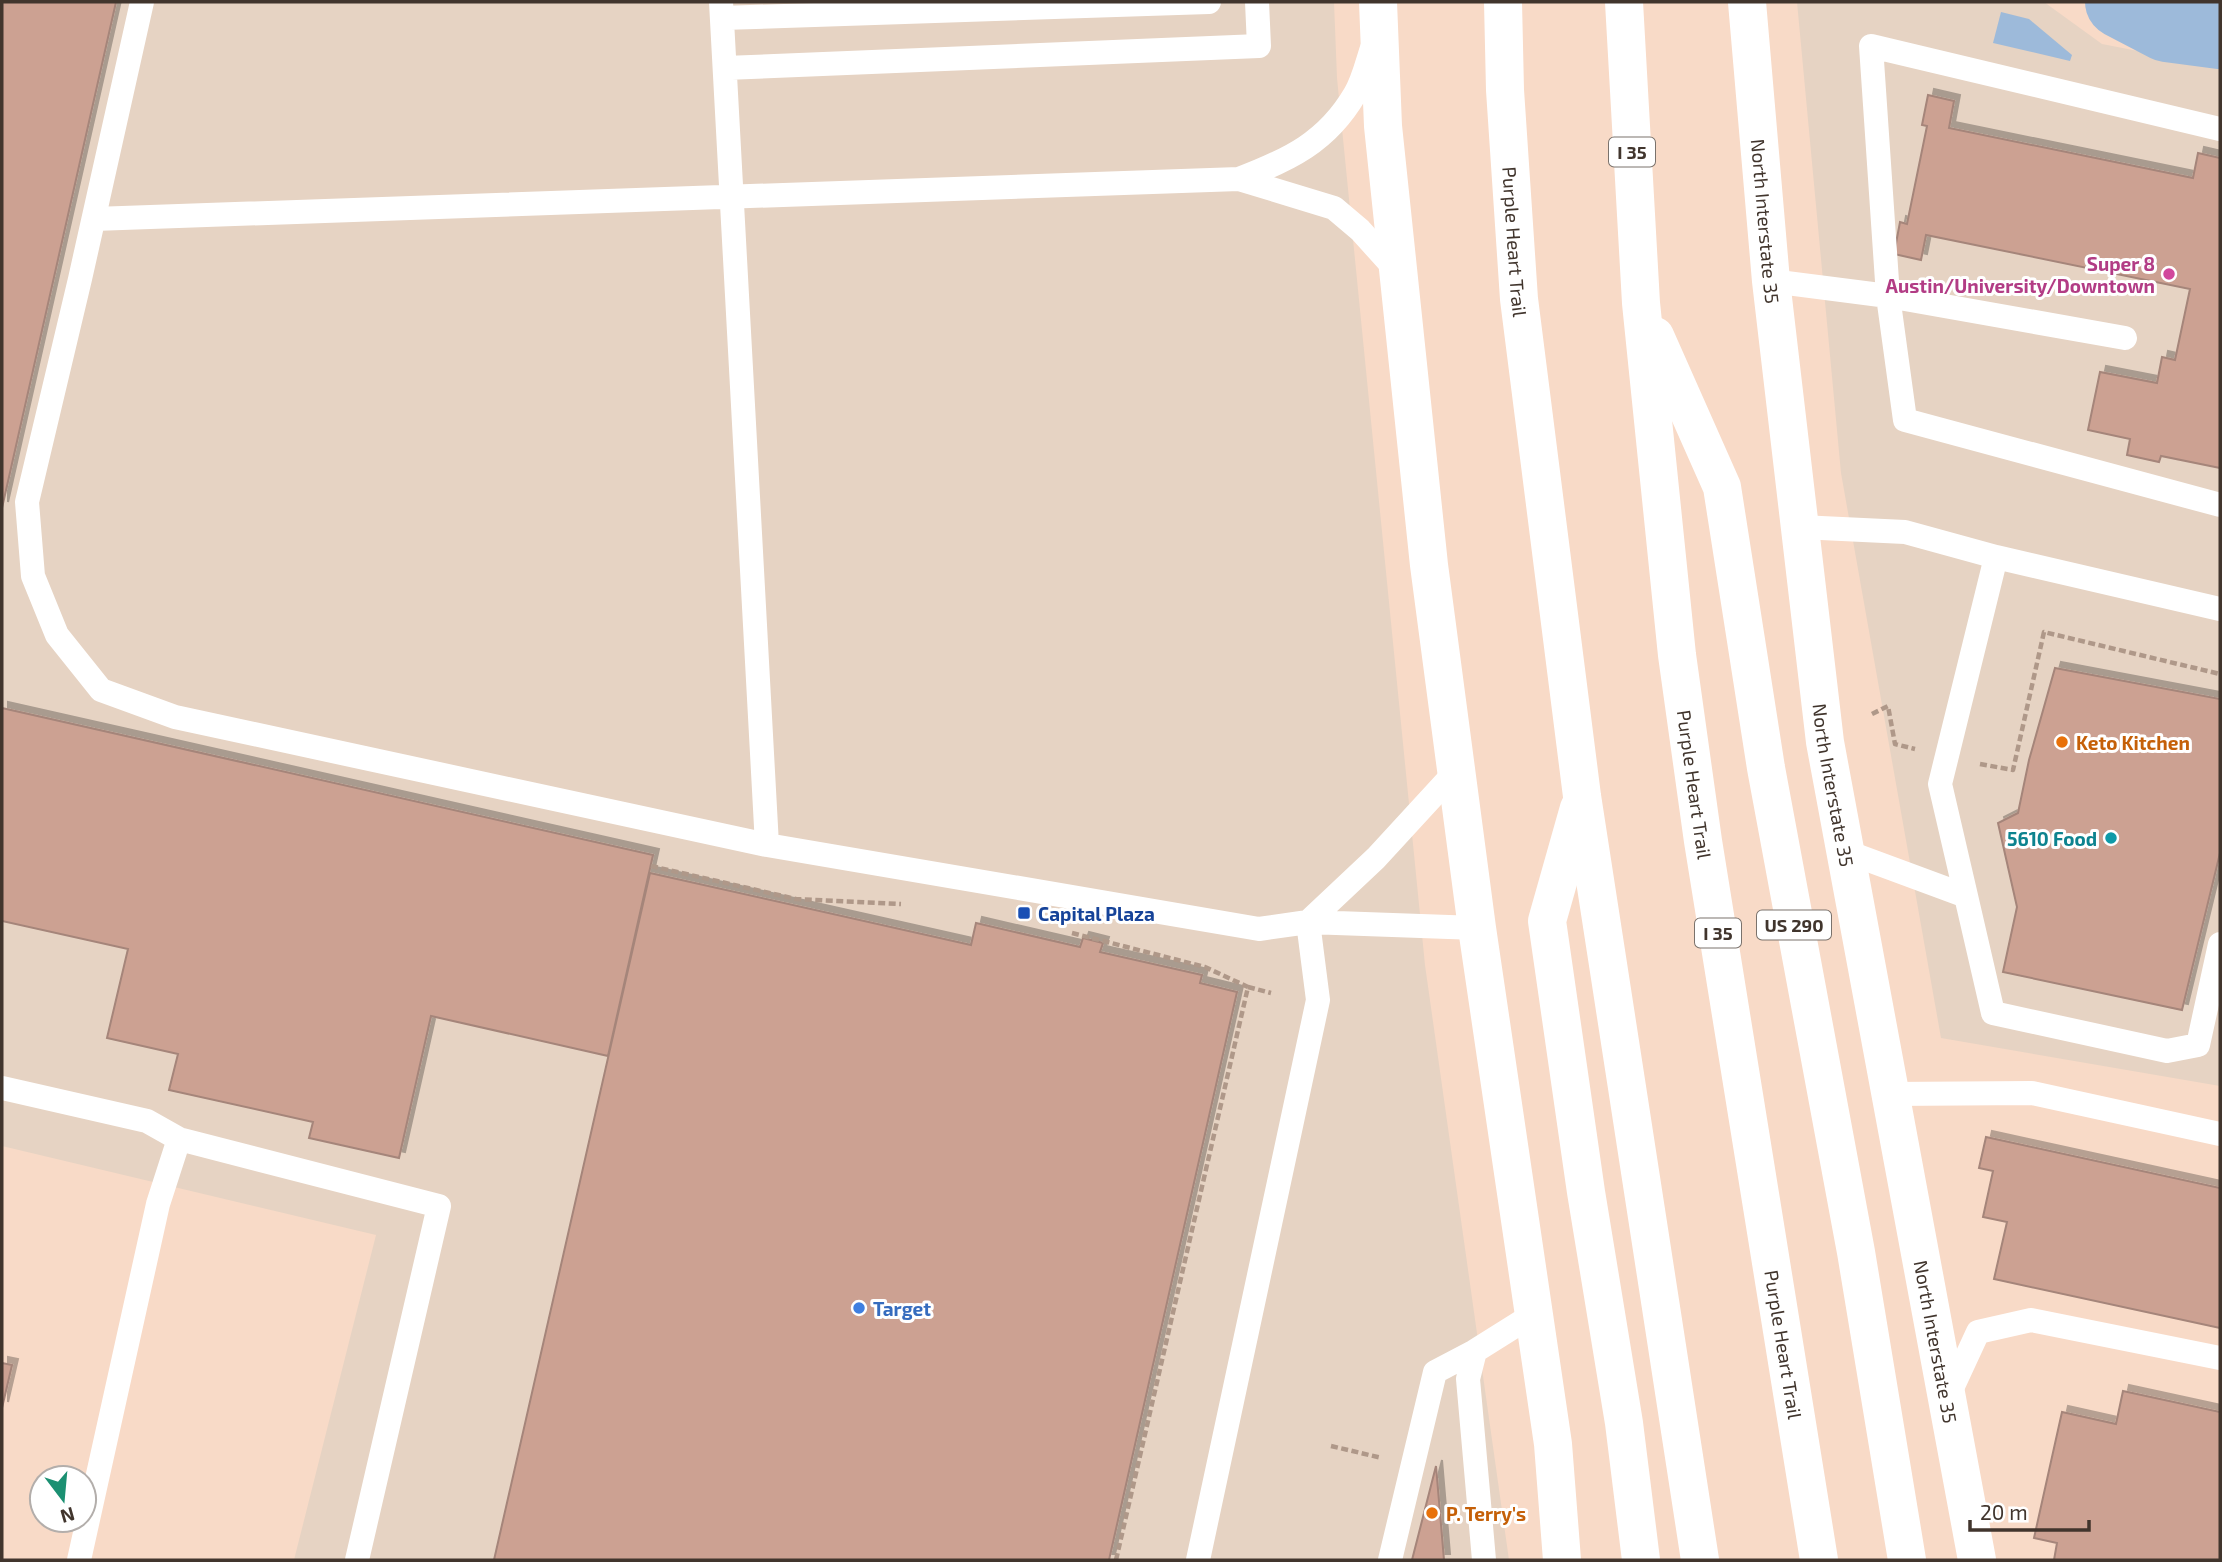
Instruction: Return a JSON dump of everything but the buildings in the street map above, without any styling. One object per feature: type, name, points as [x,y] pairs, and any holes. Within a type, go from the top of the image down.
[{"type":"main road","name":"Purple Heart Trail","points":[[1503,2],[1505,90],[1519,299],[1582,796],[1700,1560]]},
{"type":"main road","name":"Purple Heart Trail","points":[[1623,2],[1641,303],[1677,655],[1703,841],[1819,1560]]},
{"type":"main road","name":"North Interstate 35","points":[[1747,2],[1771,281],[1825,743],[1977,1560]]},
{"type":"main road","points":[[1378,14],[1383,126],[1429,565],[1478,928],[1553,1444],[1562,1560]]},
{"type":"main road","name":"US 290","points":[[1641,303],[1722,488],[1766,768],[1856,1252],[1907,1560]]},
{"type":"main road","points":[[1582,796],[1547,921],[1586,1192],[1624,1423],[1641,1560]]},
{"type":"lane","points":[[142,2],[27,502],[33,576],[57,635],[101,690],[175,717],[767,845],[1259,929],[1308,922],[1478,928]]},
{"type":"lane","points":[[767,845],[722,10],[1209,2]]},
{"type":"lane","points":[[725,68],[1258,46],[1257,2]]},
{"type":"lane","points":[[1240,179],[1285,161],[1329,131],[1357,93],[1378,14]]},
{"type":"lane","points":[[2220,129],[1871,46],[1888,296],[1905,420],[2220,505]]},
{"type":"lane","points":[[94,219],[1240,179],[1334,208],[1360,230],[1399,273]]},
{"type":"lane","points":[[1771,281],[1888,296],[2125,338]]},
{"type":"lane","points":[[1800,527],[1905,532],[1996,557],[2220,609]]},
{"type":"lane","points":[[1996,557],[1940,783],[1993,1013],[2167,1051],[2198,1045],[2220,944]]},
{"type":"lane","points":[[1308,922],[1376,858],[1456,771]]},
{"type":"lane","points":[[1847,852],[1966,896]]},
{"type":"lane","points":[[1198,1560],[1318,1000],[1308,922]]},
{"type":"lane","points":[[2,1088],[147,1121],[179,1139],[439,1206],[357,1560]]},
{"type":"lane","points":[[1890,1094],[2032,1093],[2220,1134]]},
{"type":"lane","points":[[79,1560],[159,1204],[179,1139]]},
{"type":"lane","points":[[1390,1560],[1435,1372],[1534,1314]]},
{"type":"lane","points":[[1947,1399],[1978,1332],[2031,1320],[2220,1358]]},
{"type":"lane","points":[[1475,1350],[1468,1379],[1484,1560]]},
{"type":"path","points":[[1980,764],[2013,770],[2044,632],[2220,674]]},
{"type":"path","points":[[1872,715],[1888,706],[1895,744],[1920,750]]},
{"type":"path","points":[[651,866],[796,899],[907,904]]},
{"type":"path","points":[[1063,931],[1205,967],[1248,987],[1271,993]]},
{"type":"path","points":[[1116,1560],[1248,987]]},
{"type":"path","points":[[1332,1446],[1374,1456]]},
{"type":"shaded area","name":"Capital Plaza","points":[[2,2],[1334,2],[1337,78],[1425,965],[1509,1560],[294,1560],[376,1235],[2,1146]]},
{"type":"shaded area","points":[[1797,2],[2044,2],[2102,44],[2220,67],[2220,1086],[1941,1038],[1841,473]]},
{"type":"water","points":[[2001,12],[2029,19],[2072,55],[2070,61],[1993,43]]},
{"type":"waterway","points":[[2121,2],[2167,26],[2220,33]]},
{"type":"place","name":"Super 8 Austin/University/Downtown","points":[[2169,274]]},
{"type":"place","name":"Keto Kitchen","points":[[2062,742]]},
{"type":"place","name":"5610 Food","points":[[2111,838]]},
{"type":"place","name":"Capital Plaza","points":[[1024,913]]},
{"type":"place","name":"Target","points":[[859,1308]]},
{"type":"place","name":"P. Terry's","points":[[1432,1513]]}]
